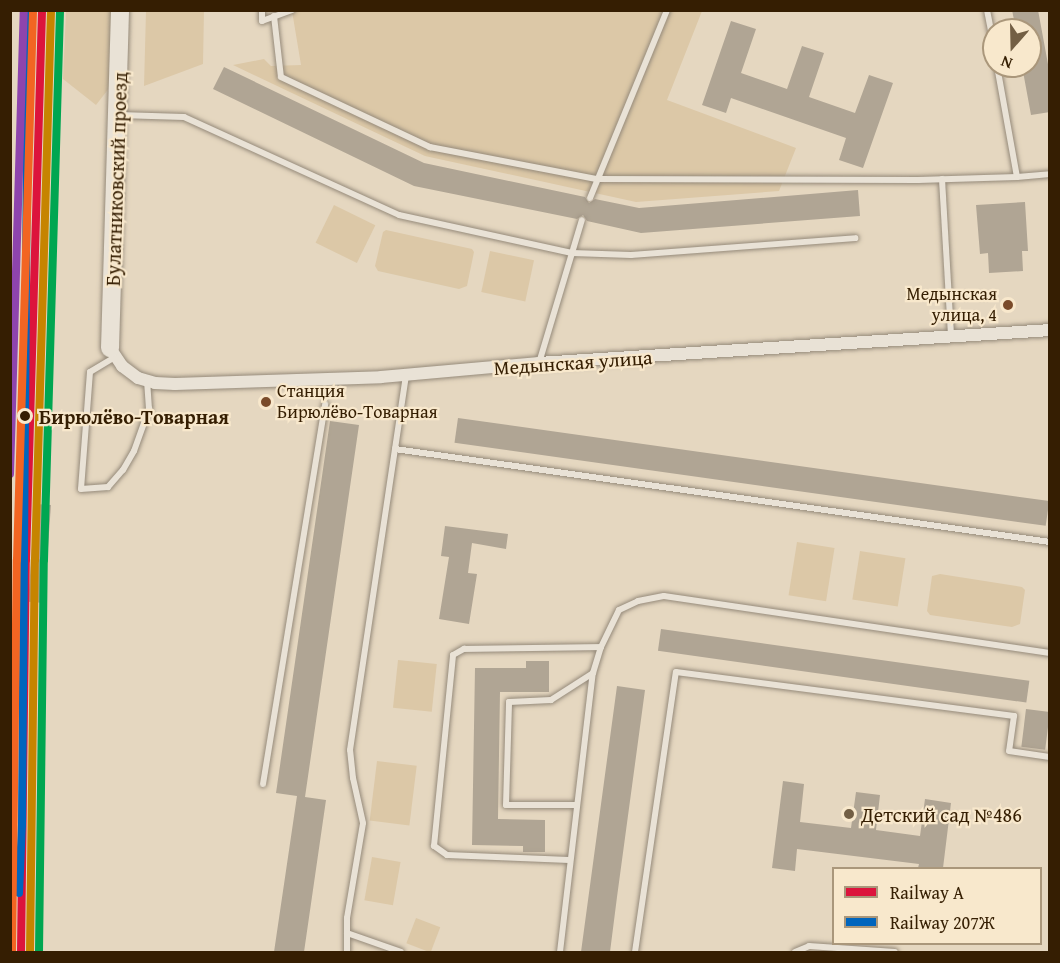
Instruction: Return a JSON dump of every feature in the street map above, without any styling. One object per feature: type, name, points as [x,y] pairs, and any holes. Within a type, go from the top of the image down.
[{"type":"street","name":"Булатниковский проезд","points":[[113,353],[120,10]]},
{"type":"street","name":"Медынская улица","points":[[113,353],[122,366],[147,380],[175,384],[406,375],[539,363],[1050,330]]},
{"type":"lane","points":[[262,10],[262,21],[292,10]]},
{"type":"lane","points":[[590,198],[667,10]]},
{"type":"lane","points":[[274,16],[281,77],[430,147],[596,179],[942,179],[1050,174]]},
{"type":"lane","points":[[1000,78],[1017,177]]},
{"type":"lane","points":[[118,115],[184,117],[399,215],[572,254],[631,255],[855,238]]},
{"type":"lane","points":[[942,179],[951,337]]},
{"type":"lane","points":[[539,363],[582,220]]},
{"type":"lane","points":[[113,353],[90,372],[81,489],[108,487],[123,470],[134,451],[148,409],[147,380]]},
{"type":"lane","points":[[347,952],[347,918],[363,823],[353,778],[350,750],[406,375]]},
{"type":"lane","points":[[263,784],[325,404]]},
{"type":"lane","points":[[395,449],[1050,542]]},
{"type":"lane","points":[[560,952],[575,805],[593,673],[601,647],[619,610],[638,601],[664,596],[1050,653]]},
{"type":"lane","points":[[570,860],[447,855],[434,846],[453,655],[464,649],[601,647]]},
{"type":"lane","points":[[635,952],[676,672],[1014,716],[1009,751],[1050,757]]},
{"type":"lane","points":[[575,805],[506,805],[509,702],[551,700],[593,673]]},
{"type":"lane","points":[[347,933],[401,952]]},
{"type":"lane","points":[[795,952],[809,946],[895,952]]},
{"type":"shaded area","points":[[66,11],[112,11],[110,87],[96,105],[63,79]]},
{"type":"shaded area","points":[[146,11],[204,11],[203,64],[144,86]]},
{"type":"shaded area","points":[[292,11],[702,11],[667,100],[796,148],[779,191],[636,202],[425,156],[233,65],[264,59],[271,66],[301,65]]},
{"type":"shaded area","points":[[334,205],[375,225],[357,263],[316,243]]},
{"type":"shaded area","points":[[386,230],[472,249],[474,252],[467,286],[459,289],[378,271],[375,266],[383,232]]},
{"type":"shaded area","points":[[490,251],[534,260],[525,301],[481,292]]},
{"type":"shaded area","points":[[797,542],[835,548],[826,601],[789,595]]},
{"type":"shaded area","points":[[860,551],[905,558],[898,607],[852,599]]},
{"type":"shaded area","points":[[940,574],[1022,587],[1025,590],[1020,624],[1012,627],[930,615],[927,611],[932,576]]},
{"type":"shaded area","points":[[398,660],[437,664],[432,712],[393,708]]},
{"type":"shaded area","points":[[377,761],[417,766],[409,825],[370,821]]},
{"type":"shaded area","points":[[372,857],[401,862],[393,905],[364,900]]},
{"type":"shaded area","points":[[416,918],[440,927],[431,952],[406,943]]},
{"type":"building","points":[[1012,10],[1038,10],[1039,18],[1014,18]]},
{"type":"building","points":[[731,21],[756,29],[741,73],[787,89],[802,46],[824,53],[809,97],[855,113],[869,75],[893,83],[863,168],[839,160],[846,138],[731,98],[726,113],[702,105]]},
{"type":"building","points":[[1042,32],[1050,75],[1050,112],[1031,115],[1024,78],[1042,78]]},
{"type":"building","points":[[224,67],[424,163],[585,197],[589,203],[595,199],[639,208],[858,190],[860,216],[641,233],[587,221],[583,215],[577,219],[414,186],[213,89]]},
{"type":"building","points":[[1025,202],[1028,251],[1022,251],[1023,271],[989,273],[988,253],[980,254],[976,205]]},
{"type":"building","points":[[458,418],[1049,501],[1046,526],[455,443]]},
{"type":"building","points":[[330,421],[359,425],[305,797],[326,800],[304,952],[274,952],[297,796],[276,793]]},
{"type":"building","points":[[35,504],[51,505],[44,603],[28,602]]},
{"type":"building","points":[[445,526],[508,534],[506,549],[472,543],[468,573],[477,574],[469,624],[439,619],[449,557],[441,556]]},
{"type":"building","points":[[661,629],[1029,681],[1026,703],[658,651]]},
{"type":"building","points":[[526,661],[549,661],[549,692],[500,692],[498,819],[545,820],[545,852],[523,852],[523,846],[472,845],[475,668],[526,668]]},
{"type":"building","points":[[617,686],[645,690],[610,952],[581,952]]},
{"type":"building","points":[[1026,709],[1050,712],[1045,750],[1021,747]]},
{"type":"building","name":"Детский сад №486","points":[[783,781],[804,784],[800,822],[851,828],[856,792],[880,795],[876,830],[920,836],[925,799],[951,803],[943,867],[918,867],[919,864],[797,849],[795,871],[772,868]]},
{"type":"rail line","name":"207Ж","points":[[19,893],[22,825],[28,10]]},
{"type":"rail line","name":"A","points":[[21,952],[26,560],[42,10]]},
{"type":"transit line","points":[[10,474],[24,10]]},
{"type":"transit line","points":[[12,952],[17,560],[33,10]]},
{"type":"transit line","points":[[30,952],[35,560],[51,10]]},
{"type":"transit line","points":[[39,952],[44,560],[60,11]]},
{"type":"place","name":"Медынская улица, 4","points":[[1008,305]]},
{"type":"place","name":"Станция Бирюлёво-Товарная","points":[[266,402]]},
{"type":"place","name":"Бирюлёво-Товарная","points":[[25,416]]},
{"type":"place","name":"Детский сад №486","points":[[849,814]]}]
